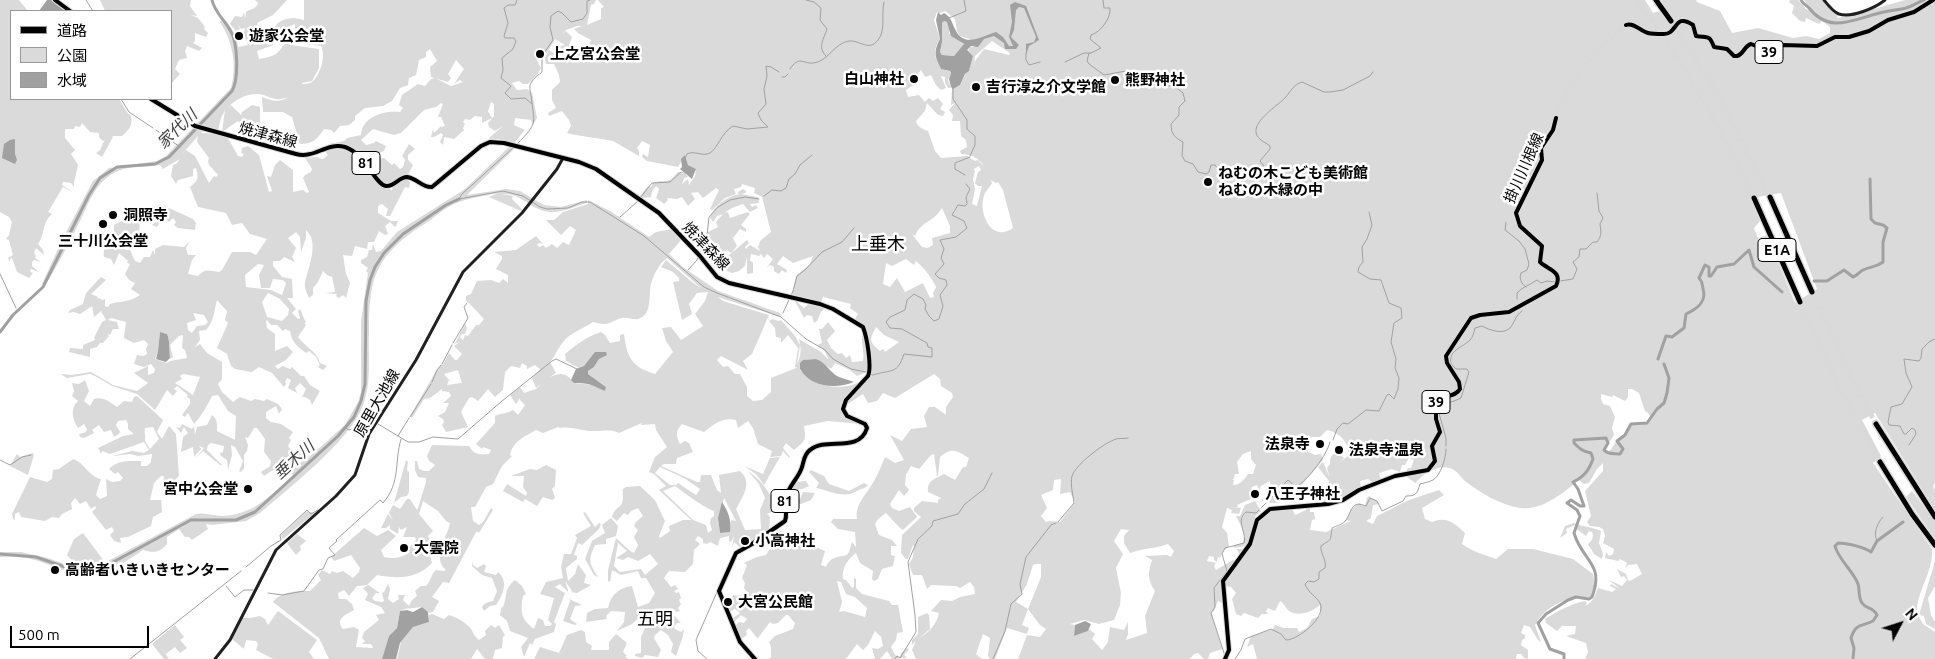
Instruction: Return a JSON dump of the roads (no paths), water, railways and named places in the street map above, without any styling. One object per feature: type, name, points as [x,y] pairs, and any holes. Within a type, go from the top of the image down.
[{"type":"highway","points":[[1656,0],[1671,21]]},
{"type":"highway","name":"E1A","points":[[1770,197],[1812,292]]},
{"type":"highway","name":"E1A","points":[[1754,198],[1800,302]]},
{"type":"highway","points":[[1876,424],[1935,517]]},
{"type":"highway","points":[[1880,462],[1935,550]]},
{"type":"highway","points":[[1912,514],[1935,545]]},
{"type":"main road","points":[[55,0],[69,10]]},
{"type":"main road","points":[[1824,0],[1834,11],[1844,15],[1871,9],[1885,0]]},
{"type":"main road","name":"39","points":[[1626,25],[1632,24],[1649,33],[1665,34],[1670,33],[1680,21],[1685,21],[1693,25],[1696,36],[1708,37],[1712,40],[1714,47],[1727,49],[1737,56],[1742,54],[1748,45],[1751,44],[1771,52],[1783,45],[1822,45],[1835,37],[1849,37],[1869,31],[1888,20],[1914,12],[1934,0]]},
{"type":"main road","name":"焼津森線","points":[[153,100],[200,128],[300,155],[312,154],[331,146],[345,148],[360,156],[379,182],[387,186],[403,178],[408,178],[423,186],[432,187],[481,146],[496,142],[563,158],[596,169],[639,198],[663,217],[723,281],[815,303],[833,309],[863,327],[868,346],[869,374],[843,406],[845,414],[867,426],[862,438],[856,441],[816,446],[808,451],[802,469],[787,492],[785,521],[736,553],[719,591],[740,644],[755,659]]},
{"type":"main road","name":"掛川川根線","points":[[1226,658],[1229,650],[1223,581],[1250,544],[1258,518],[1270,509],[1328,504],[1343,500],[1364,488],[1399,475],[1424,471],[1431,467],[1435,461],[1432,446],[1440,432],[1436,419],[1436,402],[1439,398],[1456,394],[1460,389],[1458,379],[1447,363],[1446,356],[1466,324],[1475,316],[1509,312],[1556,286],[1558,283],[1556,272],[1540,262],[1542,246],[1520,226],[1516,213],[1542,160],[1541,148],[1553,130],[1556,118]]},
{"type":"main road","name":"原里大池線","points":[[216,659],[230,639],[276,550],[336,496],[355,475],[369,434],[416,360],[463,272],[531,201],[557,169],[563,158]]},
{"type":"water","points":[[47,0],[51,0],[66,10],[40,10]]},
{"type":"water","points":[[1015,2],[1026,6],[1039,40],[1029,46],[1026,55],[1026,44],[1034,42],[1036,37],[1024,8],[1019,7],[1016,10],[1014,30],[1011,37],[1019,45],[1016,49],[1005,49],[1004,43],[994,36],[984,39],[978,47],[971,46],[967,50],[973,56],[969,71],[965,74],[960,85],[953,89],[949,79],[950,71],[941,69],[936,58],[936,47],[940,39],[936,20],[938,12],[941,15],[944,13],[949,16],[955,29],[963,38],[974,40],[996,32],[1003,37],[1009,46],[1013,46],[1009,37],[1012,22],[1010,5]],"holes":[[[944,21],[947,22],[951,36],[964,44],[954,56],[942,55],[940,52],[942,23]]]},
{"type":"water","points":[[15,139],[17,160],[15,164],[2,158],[4,144]]},
{"type":"water","points":[[685,155],[688,165],[696,169],[692,179],[680,169],[682,167],[681,159]]},
{"type":"water","points":[[160,332],[167,334],[169,339],[170,358],[166,362],[156,359]]},
{"type":"water","points":[[595,352],[606,352],[607,355],[599,359],[594,367],[588,371],[588,374],[606,387],[605,391],[588,384],[574,383],[571,380],[576,369],[584,366]]},
{"type":"water","points":[[816,359],[836,375],[854,382],[832,386],[811,380],[800,369],[800,363],[803,360]]},
{"type":"water","points":[[722,502],[729,516],[730,532],[720,533],[718,518]]},
{"type":"water","points":[[422,607],[428,612],[429,622],[413,627],[400,643],[396,659],[382,659],[389,636],[397,628],[400,611],[407,610],[413,612]]},
{"type":"water","points":[[1085,621],[1091,624],[1088,631],[1074,636],[1075,625]]},
{"type":"waterway","points":[[86,0],[92,10]]},
{"type":"waterway","name":"家代川","points":[[0,332],[13,315],[43,287],[89,195],[100,178],[117,167],[155,164],[169,157],[232,91],[237,70],[235,43],[230,30],[217,12],[212,0]]},
{"type":"waterway","points":[[517,0],[515,5],[508,5],[504,8],[508,23],[504,36],[505,38],[514,38],[516,41],[513,49],[502,58],[503,70],[501,78],[511,86],[505,93],[511,99],[525,98],[532,104]]},
{"type":"waterway","points":[[517,144],[532,126],[534,117],[530,86],[533,80],[542,72],[542,56],[553,40],[550,27],[551,16],[558,11],[571,22],[583,19],[587,13],[587,1],[590,0]]},
{"type":"waterway","points":[[806,0],[814,2],[821,8],[820,20],[827,29],[822,46],[823,53],[826,56]]},
{"type":"waterway","points":[[949,18],[966,11],[964,0]]},
{"type":"waterway","points":[[1103,0],[1104,8]]},
{"type":"waterway","points":[[1801,0],[1817,16],[1832,23],[1849,22],[1906,8],[1924,0]]},
{"type":"waterway","points":[[790,69],[799,61],[818,62],[844,42],[853,41],[868,45],[875,43],[882,32],[884,2]]},
{"type":"waterway","points":[[1065,62],[1084,53],[1091,53],[1101,48],[1090,39],[1091,35],[1102,28],[1107,20],[1110,8],[1105,8]]},
{"type":"waterway","points":[[1026,53],[1026,60],[1029,65],[1040,62]]},
{"type":"waterway","points":[[1089,53],[1087,61],[1089,64],[1104,75],[1126,71],[1136,82],[1143,81],[1150,85],[1164,84],[1183,93],[1185,101],[1179,107],[1179,115],[1171,124],[1172,130],[1176,137],[1183,142],[1182,156],[1185,161],[1193,164],[1198,172],[1206,174],[1209,172],[1211,165],[1215,165],[1220,171],[1219,179],[1226,180],[1243,175],[1255,176]]},
{"type":"waterway","points":[[685,158],[690,153],[710,153],[725,132],[733,126],[747,129],[768,127],[761,120],[758,113],[766,104],[764,89],[767,76],[766,66],[779,72]]},
{"type":"waterway","points":[[1256,176],[1264,173],[1264,166],[1260,161],[1270,149],[1270,146],[1257,135],[1256,128],[1262,118],[1285,98],[1294,87],[1302,82],[1324,92],[1343,90],[1370,76],[1373,72]]},
{"type":"waterway","points":[[782,77],[788,74]]},
{"type":"waterway","points":[[953,87],[953,99],[967,120],[967,129],[975,136],[975,145],[970,156]]},
{"type":"waterway","points":[[122,100],[129,112],[153,128]]},
{"type":"waterway","points":[[156,130],[180,147]]},
{"type":"waterway","points":[[459,199],[462,194],[514,147]]},
{"type":"waterway","points":[[764,196],[772,190],[781,191],[786,188],[789,179],[795,174],[800,165],[812,155]]},
{"type":"waterway","points":[[965,175],[955,169],[955,163],[970,157]]},
{"type":"waterway","points":[[640,198],[652,183],[670,182],[681,172]]},
{"type":"waterway","points":[[1814,281],[1827,281],[1844,270],[1853,277],[1863,270],[1883,262],[1883,242],[1887,228],[1875,223],[1871,219],[1870,179]]},
{"type":"waterway","points":[[870,374],[893,370],[899,365],[904,354],[932,357],[932,348],[928,347],[927,343],[902,329],[890,328],[886,322],[890,317],[905,310],[907,300],[914,294],[923,299],[929,316],[934,321],[939,319],[943,306],[940,295],[947,285],[946,280],[939,278],[935,274],[944,264],[941,258],[944,249],[940,240],[956,237],[967,228],[964,221],[952,215],[958,205],[965,206],[967,204],[966,197],[970,189],[966,184]]},
{"type":"waterway","points":[[459,199],[503,191],[523,196],[540,207],[547,209],[568,208],[582,202],[590,202],[644,236],[704,287],[781,317],[806,339],[825,350],[833,359],[851,369],[866,372]]},
{"type":"waterway","points":[[1560,281],[1573,279],[1577,269],[1573,262],[1579,257],[1580,249],[1586,249],[1600,238],[1600,224],[1603,218],[1599,211],[1597,193]]},
{"type":"waterway","points":[[699,253],[706,245],[709,217],[718,207],[730,200],[745,197],[759,199]]},
{"type":"waterway","name":"垂木川","points":[[0,554],[36,557],[82,573],[93,573],[191,520],[236,520],[255,512],[338,436],[354,417],[361,401],[365,384],[366,301],[370,280],[375,267],[384,253],[403,234],[446,205],[459,199]]},
{"type":"waterway","points":[[620,217],[638,201]]},
{"type":"waterway","points":[[1333,440],[1337,429],[1343,423],[1348,424],[1366,410],[1379,411],[1387,395],[1389,394],[1394,399],[1398,389],[1399,378],[1395,368],[1396,359],[1391,342],[1394,323],[1402,318],[1401,308],[1389,303],[1381,280],[1370,279],[1358,272],[1363,262],[1362,247],[1372,225],[1369,212]]},
{"type":"waterway","points":[[1506,222],[1505,230],[1519,241],[1525,249],[1529,264],[1527,270],[1521,273],[1520,277],[1526,287]]},
{"type":"waterway","points":[[783,313],[793,291],[797,276],[822,252],[842,242],[854,228]]},
{"type":"waterway","points":[[1658,359],[1666,336],[1672,337],[1684,328],[1686,314],[1694,310],[1704,298],[1702,282],[1699,278],[1705,265],[1709,267],[1709,276],[1711,276],[1717,267],[1734,264],[1749,250],[1754,267],[1782,292]]},
{"type":"waterway","points":[[688,270],[698,257]]},
{"type":"waterway","points":[[0,274],[16,308]]},
{"type":"waterway","points":[[1517,299],[1519,291],[1537,280],[1541,283],[1547,281],[1555,282]]},
{"type":"waterway","points":[[453,343],[468,318],[464,307],[467,303]]},
{"type":"waterway","points":[[1438,406],[1461,398],[1469,372],[1467,369],[1456,369],[1451,364],[1451,359],[1454,352],[1471,339],[1475,328],[1482,326],[1496,331],[1507,330],[1522,311]]},
{"type":"waterway","points":[[1909,445],[1916,434],[1915,430],[1912,428],[1904,434],[1900,426],[1889,425],[1891,407],[1902,404],[1912,387],[1906,373],[1904,359],[1919,361],[1922,349],[1935,339]]},
{"type":"waterway","points":[[442,364],[452,345]]},
{"type":"waterway","points":[[378,424],[408,442],[419,442],[433,437],[458,439],[552,361],[556,359],[577,369]]},
{"type":"waterway","points":[[1564,659],[1564,654],[1550,649],[1538,623],[1546,614],[1568,600],[1576,597],[1589,599],[1592,597],[1596,577],[1594,569],[1574,533],[1580,516],[1577,510],[1567,503],[1571,500],[1580,506],[1584,506],[1578,489],[1573,482],[1586,473],[1593,459],[1591,453],[1579,448],[1574,443],[1574,440],[1606,438],[1608,443],[1604,450],[1609,453],[1620,454],[1623,449],[1617,441],[1625,435],[1631,424],[1647,423],[1664,403],[1669,378],[1664,364]]},
{"type":"waterway","points":[[432,382],[441,365]]},
{"type":"waterway","points":[[410,417],[431,384]]},
{"type":"waterway","points":[[1438,410],[1446,438],[1446,446]]},
{"type":"waterway","points":[[398,436],[409,418]]},
{"type":"waterway","points":[[346,428],[349,430],[370,422]]},
{"type":"waterway","points":[[1058,522],[1074,503],[1071,479],[1079,466],[1091,454],[1111,441],[1128,438]]},
{"type":"waterway","points":[[268,593],[282,595],[304,591],[319,570],[323,569],[328,558],[335,555],[329,548],[336,540],[380,500],[383,503],[389,495],[395,480],[401,439]]},
{"type":"waterway","points":[[1261,508],[1275,494],[1280,493],[1288,480],[1296,487],[1301,484],[1321,460],[1330,442]]},
{"type":"waterway","points":[[1235,659],[1245,639],[1271,629],[1281,634],[1286,640],[1297,636],[1310,627],[1321,609],[1320,603],[1305,584],[1308,581],[1314,582],[1319,579],[1319,572],[1325,568],[1321,546],[1330,540],[1332,528],[1342,524],[1355,505],[1366,506],[1370,498],[1377,501],[1382,511],[1403,501],[1406,496],[1416,494],[1420,484],[1436,478],[1441,470],[1446,449]]},
{"type":"waterway","points":[[0,460],[10,465],[22,457],[31,455]]},
{"type":"waterway","points":[[895,659],[897,656],[900,658],[916,632],[908,562],[918,539],[932,526],[933,521],[958,514],[965,504],[984,489],[992,473]]},
{"type":"waterway","points":[[246,567],[281,540],[280,535],[307,510],[311,514],[318,510]]},
{"type":"waterway","points":[[1225,656],[1211,613],[1215,607],[1214,588],[1227,571],[1222,554],[1225,548],[1244,543],[1241,523],[1243,515],[1246,512],[1256,513],[1259,510]]},
{"type":"waterway","points":[[1877,541],[1876,529],[1883,517]]},
{"type":"waterway","points":[[1853,659],[1854,648],[1851,638],[1853,633],[1859,626],[1873,621],[1877,615],[1862,603],[1856,579],[1839,556],[1835,546],[1838,543],[1846,544],[1871,552],[1877,541],[1903,522]]},
{"type":"waterway","points":[[993,659],[1005,631],[1011,604],[1022,594],[1020,584],[1026,557],[1051,525],[1056,523]]},
{"type":"waterway","points":[[729,565],[731,559]]},
{"type":"waterway","points":[[130,659],[241,571]]},
{"type":"waterway","points":[[226,586],[235,597],[244,590],[253,590]]},
{"type":"waterway","points":[[707,659],[698,651],[696,640],[717,592]]},
{"type":"tunnel","points":[[1637,0],[1670,47],[1700,96],[1754,198]]},
{"type":"tunnel","points":[[1671,21],[1720,98],[1770,197]]},
{"type":"tunnel","points":[[1556,118],[1568,91],[1585,67],[1626,25]]},
{"type":"tunnel","points":[[1812,292],[1855,385],[1876,424]]},
{"type":"tunnel","points":[[1800,302],[1833,375],[1880,462]]},
{"type":"place","name":"遊家公会堂","points":[[239,36]]},
{"type":"place","name":"上之宮公会堂","points":[[540,54]]},
{"type":"place","name":"白山神社","points":[[914,79]]},
{"type":"place","name":"熊野神社","points":[[1115,80]]},
{"type":"place","name":"吉行淳之介文学館","points":[[976,87]]},
{"type":"place","name":"ねむの木こども美術館 ねむの木緑の中","points":[[1208,182]]},
{"type":"place","name":"洞照寺","points":[[113,215]]},
{"type":"place","name":"三十川公会堂","points":[[103,224]]},
{"type":"place","name":"法泉寺","points":[[1320,444]]},
{"type":"place","name":"法泉寺温泉","points":[[1339,450]]},
{"type":"place","name":"宮中公会堂","points":[[248,489]]},
{"type":"place","name":"八王子神社","points":[[1255,494]]},
{"type":"place","name":"小高神社","points":[[745,541]]},
{"type":"place","name":"大雲院","points":[[404,548]]},
{"type":"place","name":"高齢者いきいきセンター","points":[[55,570]]},
{"type":"place","name":"大宮公民館","points":[[728,602]]},
{"type":"district","name":"上垂木","points":[[878,244]]},
{"type":"district","name":"五明","points":[[655,619]]}]
